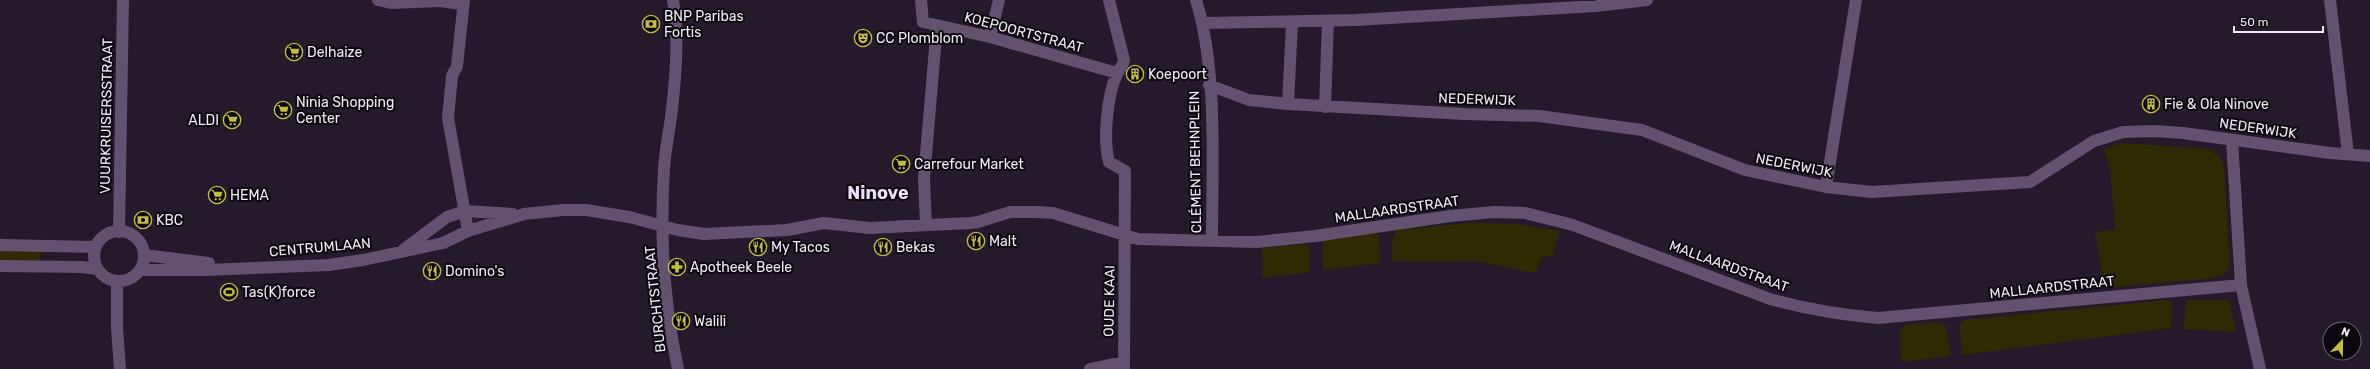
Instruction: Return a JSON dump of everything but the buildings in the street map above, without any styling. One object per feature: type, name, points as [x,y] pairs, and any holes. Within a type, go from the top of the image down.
[{"type":"street","name":"VUURKRUISERSSTRAAT","points":[[119,232],[123,0]]},
{"type":"street","points":[[378,0],[391,3],[439,1],[463,2],[457,66],[452,76],[448,118],[468,231]]},
{"type":"street","name":"BURCHTSTRAAT","points":[[672,0],[677,24],[672,110],[664,170],[664,226],[667,288],[678,369]]},
{"type":"street","name":"KOEPOORTSTRAAT","points":[[921,0],[922,22],[937,24],[990,37],[1117,73]]},
{"type":"street","points":[[990,37],[999,0]]},
{"type":"street","points":[[1109,0],[1124,60],[1117,73]]},
{"type":"street","name":"CLÉMENT BEHNPLEIN","points":[[926,225],[978,222],[1010,212],[1037,212],[1053,213],[1126,234],[1138,239],[1212,240],[1212,135],[1209,86],[1203,23],[1196,0]]},
{"type":"street","points":[[1203,23],[1292,23],[1596,6],[1646,0]]},
{"type":"street","points":[[1826,188],[1856,0]]},
{"type":"street","points":[[2330,0],[2348,154]]},
{"type":"street","points":[[1324,107],[1328,21]]},
{"type":"street","points":[[1288,104],[1292,23]]},
{"type":"street","points":[[926,225],[924,178],[937,24]]},
{"type":"street","name":"OUDE KAAI","points":[[1117,73],[1108,115],[1105,146],[1109,162],[1125,171],[1126,234],[1123,366]]},
{"type":"street","name":"NEDERWIJK","points":[[1209,86],[1249,100],[1288,104],[1324,107],[1539,116],[1642,130],[1745,170],[1826,188],[1872,192],[2030,182],[2094,141],[2123,132],[2154,131],[2370,156]]},
{"type":"street","points":[[2232,140],[2241,285],[2260,369]]},
{"type":"street","name":"CENTRUMLAAN","points":[[140,270],[244,268],[330,264],[399,254],[444,243],[468,231],[524,214],[552,210],[586,210],[629,217],[704,234],[787,230],[824,223],[869,228],[926,225]]},
{"type":"street","name":"CENTRUMLAAN","points":[[399,254],[447,217],[465,211],[524,214]]},
{"type":"street","name":"MALLAARDSTRAAT","points":[[1212,240],[1257,242],[1450,216],[1494,212],[1525,213],[1573,225],[1770,299],[1837,315],[1878,318],[2241,285]]},
{"type":"street","points":[[119,232],[132,236],[138,240],[144,255],[140,270],[129,280],[117,281],[104,277],[97,269],[94,254],[101,239],[109,234],[119,232]]},
{"type":"street","points":[[0,245],[96,247]]},
{"type":"street","name":"CENTRUMLAAN","points":[[144,255],[244,268]]},
{"type":"street","points":[[0,266],[77,266],[97,269]]},
{"type":"street","points":[[117,281],[117,328],[120,369]]},
{"type":"street","points":[[1090,369],[1123,366]]},
{"type":"shaded area","points":[[2122,143],[2201,148],[2212,151],[2218,155],[2224,166],[2230,268],[2223,275],[2213,278],[2104,288],[2095,232],[2115,229],[2110,167],[2103,149]]},
{"type":"shaded area","points":[[1469,223],[1518,224],[1560,231],[1552,257],[1543,255],[1535,273],[1477,261],[1392,261],[1392,241],[1396,230]]},
{"type":"shaded area","points":[[1376,233],[1379,235],[1380,263],[1323,270],[1323,241]]},
{"type":"shaded area","points":[[1306,244],[1310,248],[1310,272],[1263,278],[1262,248]]},
{"type":"shaded area","points":[[0,251],[43,251],[38,261],[0,260]]},
{"type":"shaded area","points":[[2168,300],[2172,303],[2171,328],[1962,355],[1960,325],[1964,320]]},
{"type":"shaded area","points":[[2186,300],[2229,300],[2236,332],[2184,329]]},
{"type":"shaded area","points":[[1940,322],[1946,327],[1951,356],[1901,362],[1900,331],[1905,325]]},
{"type":"place","name":"BNP Paribas Fortis","points":[[651,24]]},
{"type":"place","name":"CC Plomblom","points":[[863,38]]},
{"type":"place","name":"Delhaize","points":[[294,52]]},
{"type":"place","name":"Koepoort","points":[[1135,74]]},
{"type":"place","name":"Fie & Ola Ninove","points":[[2151,104]]},
{"type":"place","name":"Ninia Shopping Center","points":[[283,110]]},
{"type":"place","name":"ALDI","points":[[232,120]]},
{"type":"place","name":"Carrefour Market","points":[[901,164]]},
{"type":"place","name":"HEMA","points":[[217,195]]},
{"type":"place","name":"KBC","points":[[143,220]]},
{"type":"place","name":"Malt","points":[[976,241]]},
{"type":"place","name":"My Tacos","points":[[758,247]]},
{"type":"place","name":"Bekas","points":[[883,247]]},
{"type":"place","name":"Apotheek Beele","points":[[677,267]]},
{"type":"place","name":"Domino's","points":[[432,271]]},
{"type":"place","name":"Tas(K)force","points":[[229,292]]},
{"type":"place","name":"Walili","points":[[681,321]]},
{"type":"district","name":"Ninove","points":[[878,193]]}]
